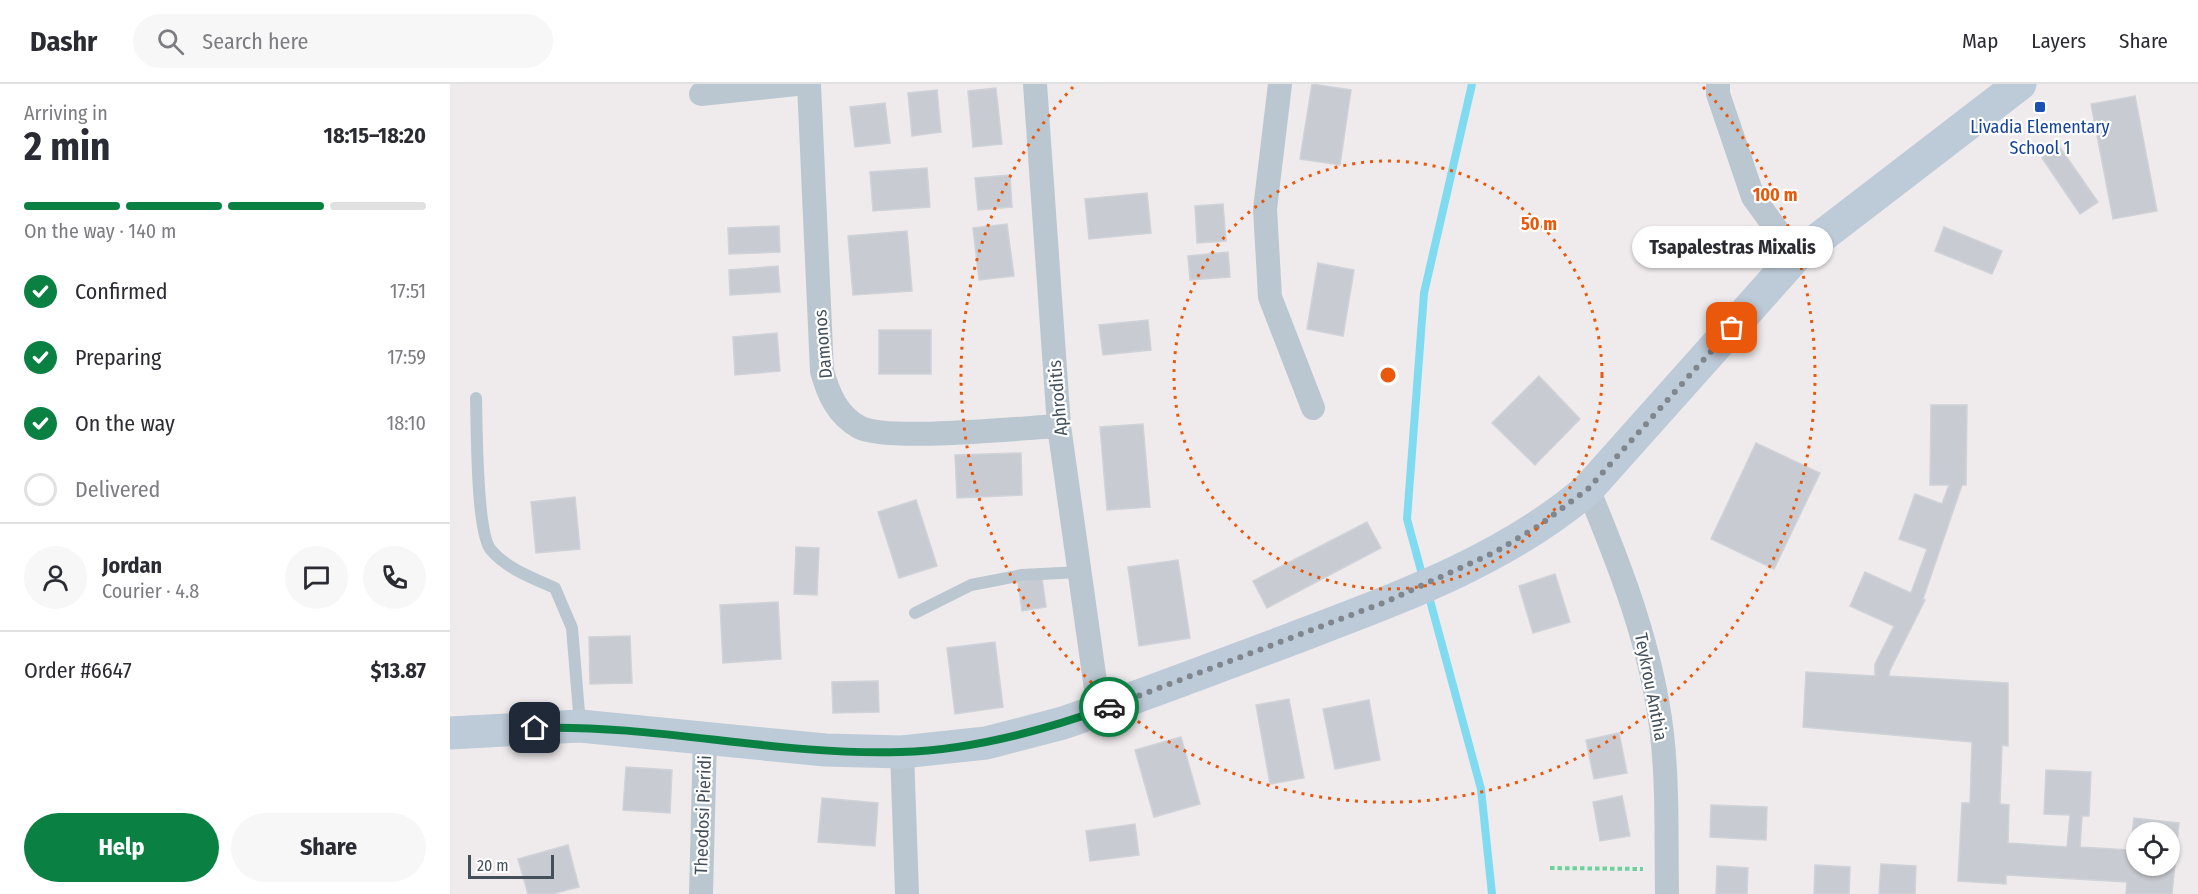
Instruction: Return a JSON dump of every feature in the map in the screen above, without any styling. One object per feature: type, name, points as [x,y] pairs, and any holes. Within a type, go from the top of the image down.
[{"type":"main road","points":[[450,733],[580,726],[825,750],[902,752],[986,743],[1023,735],[1099,710],[1355,615],[1495,552],[1550,519],[1588,489],[1796,256],[2020,84]]},
{"type":"street","points":[[701,94],[796,84]]},
{"type":"street","name":"Damonos","points":[[809,84],[822,371],[835,405],[859,427],[890,434],[1059,426]]},
{"type":"street","name":"Aphroditis","points":[[1035,84],[1059,426],[1099,710]]},
{"type":"street","points":[[1280,84],[1265,209],[1270,297],[1313,408]]},
{"type":"street","points":[[1718,84],[1718,94],[1753,197],[1796,256]]},
{"type":"street","name":"Teykrou Anthia","points":[[1588,489],[1626,583],[1651,674],[1662,733],[1667,894]]},
{"type":"street","name":"Theodosi Pieridi","points":[[701,894],[705,737]]},
{"type":"street","points":[[902,752],[907,894]]},
{"type":"lane","points":[[476,398],[482,517],[489,549],[515,570],[555,588],[573,628],[580,726]]},
{"type":"lane","points":[[915,613],[971,585],[1022,575],[1080,572]]},
{"type":"path","points":[[1550,868],[1666,869]]},
{"type":"building","points":[[1312,84],[1351,90],[1340,165],[1300,159]]},
{"type":"building","points":[[996,88],[1002,144],[973,147],[968,91]]},
{"type":"building","points":[[937,90],[941,132],[912,136],[908,93]]},
{"type":"building","points":[[2135,96],[2157,211],[2113,219],[2091,104]]},
{"type":"building","points":[[885,103],[890,143],[855,147],[850,107]]},
{"type":"building","points":[[2059,146],[2098,202],[2080,214],[2042,158]]},
{"type":"building","points":[[927,168],[930,207],[873,211],[870,172]]},
{"type":"building","points":[[1010,175],[1012,207],[978,210],[975,178]]},
{"type":"building","points":[[1147,193],[1151,233],[1089,239],[1085,199]]},
{"type":"building","points":[[1223,204],[1226,241],[1197,243],[1195,206]]},
{"type":"building","points":[[1007,224],[1014,276],[979,280],[973,228]]},
{"type":"building","points":[[779,226],[780,252],[729,254],[728,228]]},
{"type":"building","points":[[1944,227],[2002,251],[1992,274],[1935,251]]},
{"type":"building","points":[[907,231],[912,291],[853,295],[848,236]]},
{"type":"building","points":[[1228,252],[1230,277],[1190,280],[1188,256]]},
{"type":"building","points":[[1318,263],[1354,270],[1343,336],[1307,329]]},
{"type":"building","points":[[778,266],[780,292],[730,295],[729,270]]},
{"type":"building","points":[[1148,320],[1151,350],[1103,355],[1099,325]]},
{"type":"building","points":[[879,330],[931,330],[931,374],[879,374]]},
{"type":"building","points":[[777,333],[780,371],[735,375],[733,337]]},
{"type":"building","points":[[1539,376],[1580,419],[1535,465],[1492,423]]},
{"type":"building","points":[[1931,405],[1967,405],[1966,485],[1962,485],[1923,599],[1925,600],[1889,676],[2008,683],[2008,746],[2002,745],[2000,804],[2009,805],[2008,843],[2067,847],[2070,815],[2044,814],[2046,770],[2091,772],[2089,816],[2082,816],[2080,847],[2126,850],[2126,876],[2174,876],[2172,894],[2126,894],[2127,882],[2006,875],[2006,884],[1958,881],[1962,803],[1970,803],[1972,742],[1803,727],[1806,672],[1875,676],[1875,664],[1894,626],[1850,606],[1865,572],[1911,593],[1927,549],[1899,539],[1915,494],[1942,504],[1949,485],[1930,485]]},
{"type":"building","points":[[1143,424],[1150,507],[1107,510],[1100,427]]},
{"type":"building","points":[[1756,443],[1820,473],[1774,569],[1711,539]]},
{"type":"building","points":[[1021,453],[1022,495],[957,498],[955,455]]},
{"type":"building","points":[[575,497],[580,549],[536,553],[531,502]]},
{"type":"building","points":[[916,500],[937,566],[899,578],[878,512]]},
{"type":"building","points":[[1367,522],[1381,548],[1267,608],[1253,581]]},
{"type":"building","points":[[796,547],[819,548],[817,595],[794,594]]},
{"type":"building","points":[[1178,560],[1190,638],[1139,646],[1128,567]]},
{"type":"building","points":[[1555,574],[1570,622],[1533,633],[1519,586]]},
{"type":"building","points":[[1042,578],[1046,607],[1022,611],[1018,582]]},
{"type":"building","points":[[778,602],[781,659],[723,663],[720,605]]},
{"type":"building","points":[[630,636],[632,683],[590,684],[589,637]]},
{"type":"building","points":[[995,642],[1003,707],[955,714],[947,648]]},
{"type":"building","points":[[878,681],[879,712],[833,713],[832,682]]},
{"type":"building","points":[[1289,699],[1304,778],[1270,784],[1256,705]]},
{"type":"building","points":[[1369,700],[1380,760],[1335,769],[1323,709]]},
{"type":"building","points":[[1619,733],[1627,773],[1594,779],[1586,740]]},
{"type":"building","points":[[1181,737],[1200,804],[1154,817],[1135,750]]},
{"type":"building","points":[[626,767],[672,770],[670,813],[623,810]]},
{"type":"building","points":[[1622,796],[1630,836],[1600,841],[1593,802]]},
{"type":"building","points":[[822,798],[878,803],[875,846],[818,842]]},
{"type":"building","points":[[1711,805],[1767,807],[1766,840],[1710,837]]},
{"type":"building","points":[[2134,818],[2170,822],[2134,822]]},
{"type":"building","points":[[1135,824],[1139,855],[1090,861],[1086,831]]},
{"type":"building","points":[[568,845],[579,887],[552,894],[528,894],[518,859]]},
{"type":"building","points":[[1881,864],[1916,866],[1915,894],[1879,894]]},
{"type":"building","points":[[1815,865],[1850,867],[1849,894],[1814,894]]},
{"type":"building","points":[[1717,866],[1748,868],[1747,894],[1716,894]]},
{"type":"waterway","points":[[1423,578],[1407,519],[1424,293],[1472,84]]},
{"type":"waterway","points":[[1428,593],[1481,789],[1492,894]]},
{"type":"way so far","points":[[1109,707],[1355,615],[1455,572],[1537,527],[1588,489],[1732,328]]},
{"type":"place","name":"Livadia Elementary School 1","points":[[2040,107]]},
{"type":"place","name":"Tsapalestras Mixalis","points":[[1732,328]]},
{"type":"route","points":[[535,728],[580,726],[825,750],[902,752],[986,743],[1023,735],[1109,707]]}]
